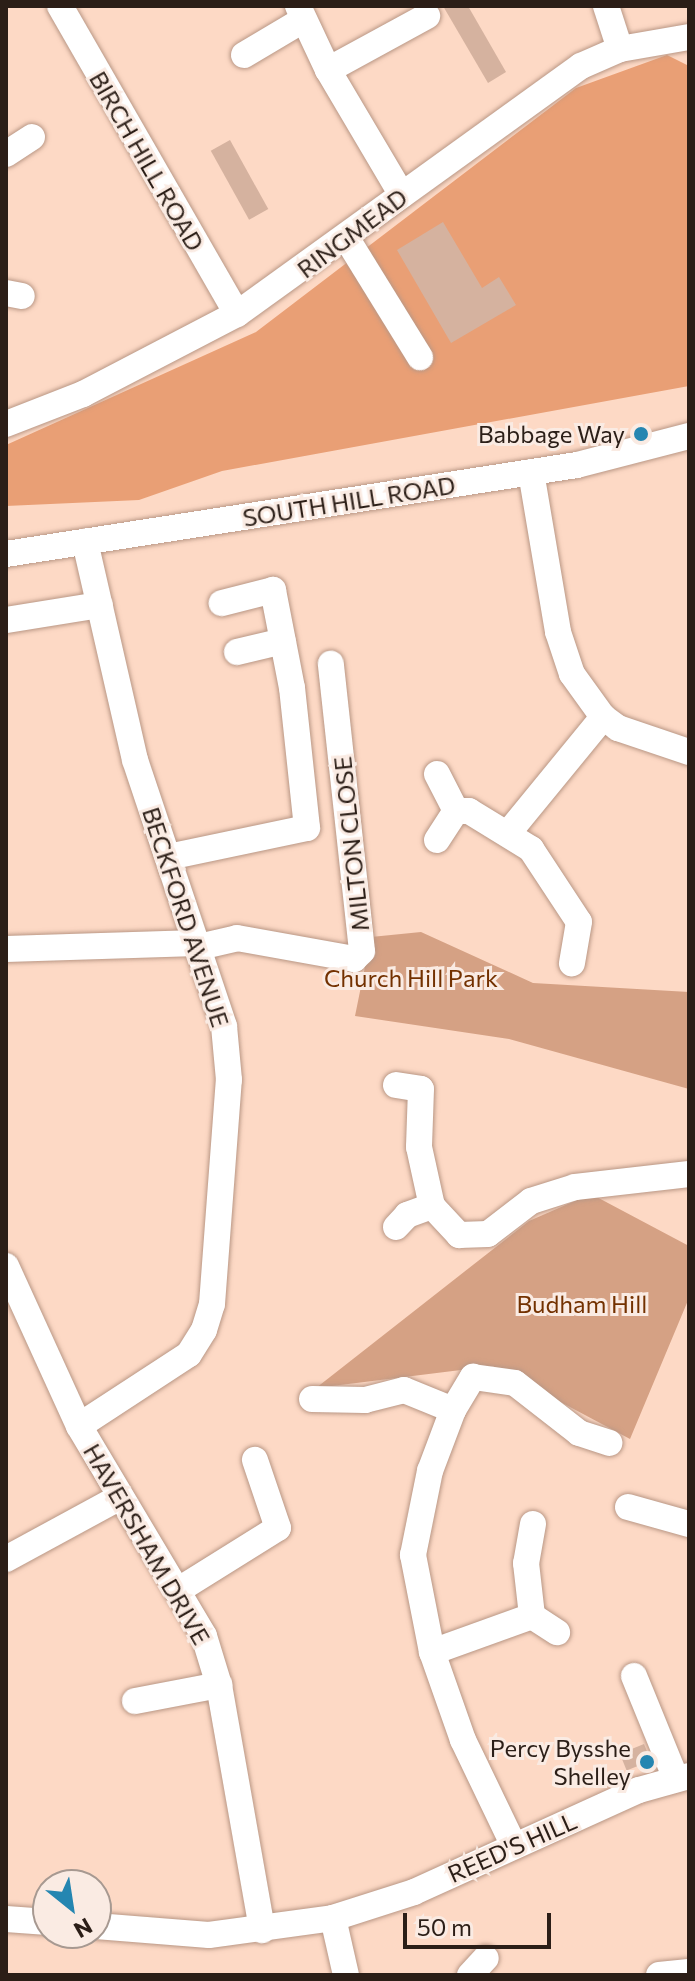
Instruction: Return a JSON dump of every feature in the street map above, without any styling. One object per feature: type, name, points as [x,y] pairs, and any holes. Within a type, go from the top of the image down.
[{"type":"street","name":"BIRCH HILL ROAD","points":[[60,6],[237,314]]},
{"type":"street","points":[[606,6],[620,49]]},
{"type":"street","points":[[244,55],[300,13],[328,70],[402,195]]},
{"type":"street","points":[[328,70],[427,16]]},
{"type":"street","name":"RINGMEAD","points":[[6,424],[83,394],[237,314],[347,239],[556,81],[620,49],[689,37]]},
{"type":"street","points":[[6,154],[32,137]]},
{"type":"street","points":[[347,239],[420,357]]},
{"type":"street","name":"SOUTH HILL ROAD","points":[[6,554],[531,472],[689,436]]},
{"type":"street","points":[[531,472],[558,632],[572,674],[603,717],[630,733],[689,752]]},
{"type":"street","name":"BECKFORD AVENUE","points":[[79,1426],[189,1354],[212,1304],[229,1080],[224,1026],[135,760],[85,542]]},
{"type":"street","points":[[168,857],[307,828],[283,641],[273,590],[222,603]]},
{"type":"street","points":[[6,620],[100,605]]},
{"type":"street","points":[[237,652],[283,641]]},
{"type":"street","name":"MILTON CLOSE","points":[[198,945],[237,938],[354,959],[362,951],[331,664]]},
{"type":"street","points":[[509,832],[603,717]]},
{"type":"street","points":[[437,774],[456,811]]},
{"type":"street","points":[[456,811],[469,811],[509,832],[531,849],[579,922],[572,963]]},
{"type":"street","points":[[437,840],[456,811]]},
{"type":"street","points":[[6,949],[198,945]]},
{"type":"street","points":[[415,1080],[419,1147],[432,1206],[459,1235],[488,1234],[531,1201],[575,1187],[689,1174]]},
{"type":"street","points":[[396,1227],[407,1215],[432,1206]]},
{"type":"street","name":"HAVERSHAM DRIVE","points":[[6,1266],[79,1426],[204,1636],[219,1685],[262,1930]]},
{"type":"street","points":[[514,1846],[463,1740],[432,1652],[413,1555],[430,1471],[453,1410],[473,1377],[515,1383],[569,1427],[609,1443]]},
{"type":"street","points":[[312,1399],[365,1400],[404,1390],[453,1410]]},
{"type":"street","points":[[177,1591],[282,1539],[255,1460]]},
{"type":"street","points":[[6,1559],[120,1497]]},
{"type":"street","points":[[628,1507],[689,1524]]},
{"type":"street","points":[[532,1616],[526,1563],[533,1524]]},
{"type":"street","points":[[432,1652],[532,1616]]},
{"type":"street","points":[[532,1616],[557,1632]]},
{"type":"street","points":[[634,1676],[683,1777]]},
{"type":"street","points":[[135,1701],[219,1685]]},
{"type":"street","name":"REED'S HILL","points":[[112,1927],[209,1935],[333,1918],[414,1892],[514,1846],[683,1777]]},
{"type":"street","points":[[333,1918],[346,1975]]},
{"type":"street","points":[[6,1919],[32,1921]]},
{"type":"street","points":[[659,1975],[689,1972]]},
{"type":"green space","name":"Church Hill Park","points":[[421,932],[533,983],[689,992],[689,1089],[509,1039],[355,1016],[371,937]]},
{"type":"green space","name":"Budham Hill","points":[[591,1194],[689,1246],[689,1298],[630,1439],[493,1366],[316,1388],[529,1221]]},
{"type":"shaded area","points":[[667,55],[689,66],[689,386],[222,471],[139,500],[6,506],[6,445],[256,332],[576,88]]},
{"type":"building","points":[[443,6],[468,6],[506,72],[488,83]]},
{"type":"building","points":[[230,140],[268,209],[249,220],[211,151]]},
{"type":"building","points":[[443,222],[482,288],[499,277],[516,305],[451,343],[397,250]]},
{"type":"building","points":[[644,1744],[651,1761],[627,1770],[620,1754]]},
{"type":"place","name":"Babbage Way","points":[[641,434]]},
{"type":"place","name":"Percy Bysshe Shelley","points":[[647,1762]]}]
